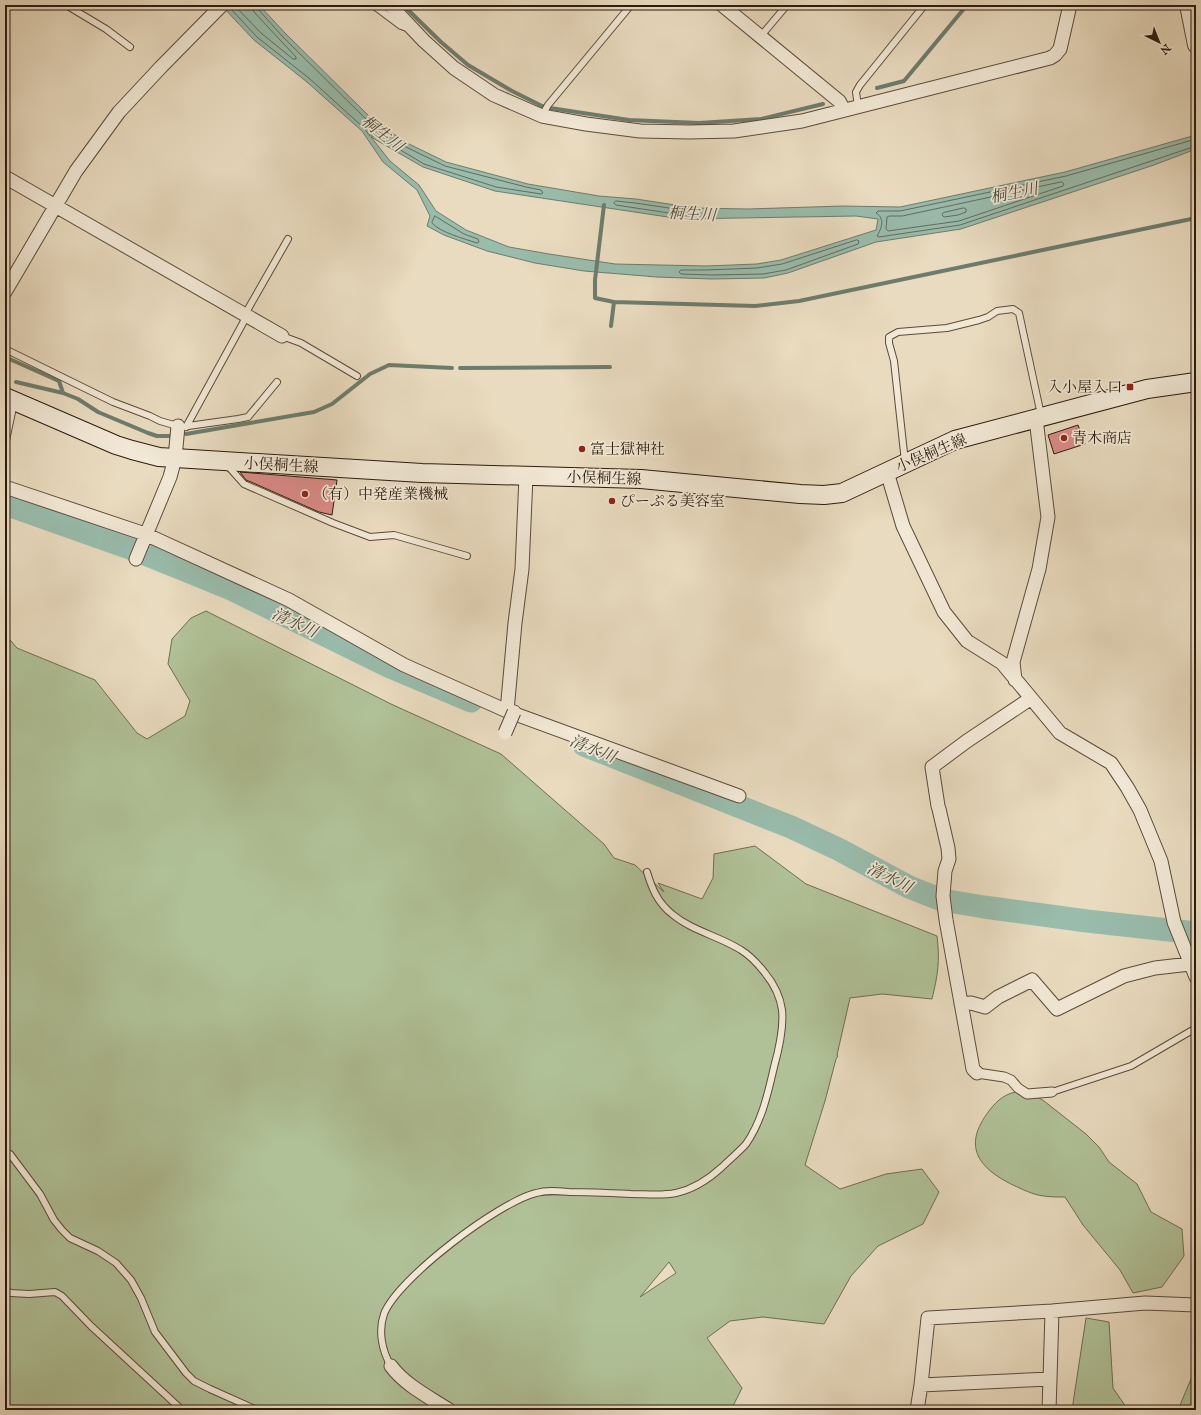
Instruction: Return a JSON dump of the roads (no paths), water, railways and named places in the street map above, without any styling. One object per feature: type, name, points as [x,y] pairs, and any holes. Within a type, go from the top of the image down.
[{"type":"main road","name":"小俣桐生線","points":[[10,399],[132,450],[159,457],[422,473],[641,479],[824,495],[842,493],[955,440],[1147,389],[1196,382]]},
{"type":"street","points":[[5,292],[76,171],[119,112],[222,5]]},
{"type":"street","points":[[390,5],[454,68],[474,83],[494,95],[586,124],[640,131],[712,132],[734,131],[802,121],[1050,58],[1060,49],[1070,5]]},
{"type":"street","points":[[722,5],[838,101],[844,110]]},
{"type":"street","points":[[1188,5],[1196,45]]},
{"type":"street","points":[[5,177],[282,336]]},
{"type":"street","points":[[1015,680],[1013,662],[1039,569],[1048,518],[1039,418]]},
{"type":"street","points":[[136,559],[170,477],[182,426]]},
{"type":"street","points":[[887,472],[902,526],[944,612],[967,641],[1002,663],[1030,699],[1060,733],[1111,763],[1127,787],[1140,810],[1161,862],[1174,922],[1196,977]]},
{"type":"street","points":[[505,733],[510,711],[515,623],[522,569],[526,476]]},
{"type":"street","points":[[5,487],[144,537],[289,600],[404,664],[510,711],[739,796]]},
{"type":"street","points":[[1030,699],[967,741],[932,767],[938,806],[948,848],[949,859],[945,870],[943,896],[946,920],[973,1069],[977,1073],[1011,1080],[1026,1094],[1052,1092]]},
{"type":"street","points":[[961,1004],[971,1003],[985,1007],[998,997],[1032,980],[1057,1009],[1124,976],[1155,968],[1190,964]]},
{"type":"street","points":[[917,1410],[928,1318],[1052,1311],[1145,1303],[1196,1305]]},
{"type":"street","points":[[1049,1410],[1052,1311]]},
{"type":"street","points":[[391,1366],[408,1383],[449,1410]]},
{"type":"street","points":[[921,1385],[1050,1379]]},
{"type":"lane","points":[[66,5],[106,28],[130,47]]},
{"type":"lane","points":[[373,5],[401,26],[414,30]]},
{"type":"lane","points":[[545,110],[631,5]]},
{"type":"lane","points":[[760,37],[787,5]]},
{"type":"lane","points":[[858,107],[856,92],[860,85],[923,7]]},
{"type":"lane","points":[[182,426],[246,316],[288,239]]},
{"type":"lane","points":[[906,464],[894,361],[889,343],[889,337],[898,332],[947,328],[988,317],[997,311],[1013,309],[1020,313],[1039,418]]},
{"type":"lane","points":[[282,336],[300,343],[357,376]]},
{"type":"lane","points":[[5,349],[113,402],[160,421],[182,426],[248,417],[277,382]]},
{"type":"lane","points":[[5,445],[10,399]]},
{"type":"lane","points":[[223,461],[244,484],[333,523],[370,537],[394,535],[467,556]]},
{"type":"lane","points":[[391,1366],[383,1349],[382,1328],[383,1317],[392,1299],[410,1280],[441,1252],[502,1207],[527,1195],[548,1191],[653,1195],[676,1193],[703,1182],[714,1174],[745,1145],[752,1133],[765,1103],[777,1055],[781,1032],[782,1013],[780,998],[775,986],[768,977],[754,960],[742,950],[696,930],[671,914],[654,893],[647,872]]},
{"type":"lane","points":[[1052,1092],[1131,1066],[1196,1028]]},
{"type":"lane","points":[[5,1152],[10,1154],[40,1194],[54,1220],[66,1234],[70,1238],[116,1263],[131,1280],[155,1332],[186,1373],[194,1381],[210,1390],[257,1410]]},
{"type":"lane","points":[[5,1290],[11,1293],[29,1294],[55,1292],[62,1296],[91,1326],[182,1410]]},
{"type":"water","name":"桐生川","points":[[221,5],[259,5],[285,33],[373,120],[407,143],[446,162],[528,184],[599,196],[636,199],[695,208],[748,209],[843,206],[900,207],[1065,172],[1196,135],[1196,149],[1154,165],[961,229],[876,242],[788,273],[764,278],[712,279],[657,277],[584,271],[535,263],[487,251],[444,235],[427,226],[430,216],[417,190],[383,162],[362,131],[307,82],[254,40]],"holes":[[[371,137],[423,167],[495,191],[681,219],[856,216],[878,219],[876,230],[781,260],[757,264],[706,266],[615,264],[509,247],[466,230],[436,211],[419,185],[390,161]]]},
{"type":"waterway","points":[[403,5],[441,42],[468,65],[512,91],[542,106],[550,108],[629,120],[699,123],[761,119],[823,104]]},
{"type":"waterway","points":[[877,88],[904,81],[967,5]]},
{"type":"waterway","points":[[604,205],[595,280],[595,298],[614,302]]},
{"type":"waterway","points":[[611,326],[614,302],[755,306],[799,301],[1196,218]]},
{"type":"waterway","points":[[5,357],[59,381],[63,393]]},
{"type":"waterway","points":[[186,434],[314,412],[332,404],[370,374],[389,365],[452,368]]},
{"type":"waterway","points":[[460,368],[610,367]]},
{"type":"waterway","points":[[16,382],[63,393],[78,399],[98,412],[148,433],[157,436],[172,436]]},
{"type":"waterway","name":"清水川","points":[[5,504],[135,550],[229,588],[390,667],[471,701]]},
{"type":"waterway","name":"清水川","points":[[584,745],[791,827],[838,849],[909,887],[942,900],[1087,921],[1196,933]]},
{"type":"place","name":"入小屋入口","points":[[1130,387]]},
{"type":"place","name":"青木商店","points":[[1064,438]]},
{"type":"place","name":"富士獄神社","points":[[582,449]]},
{"type":"place","name":"（有）中発産業機械","points":[[305,494]]},
{"type":"place","name":"ぴーぷる美容室","points":[[612,501]]}]
